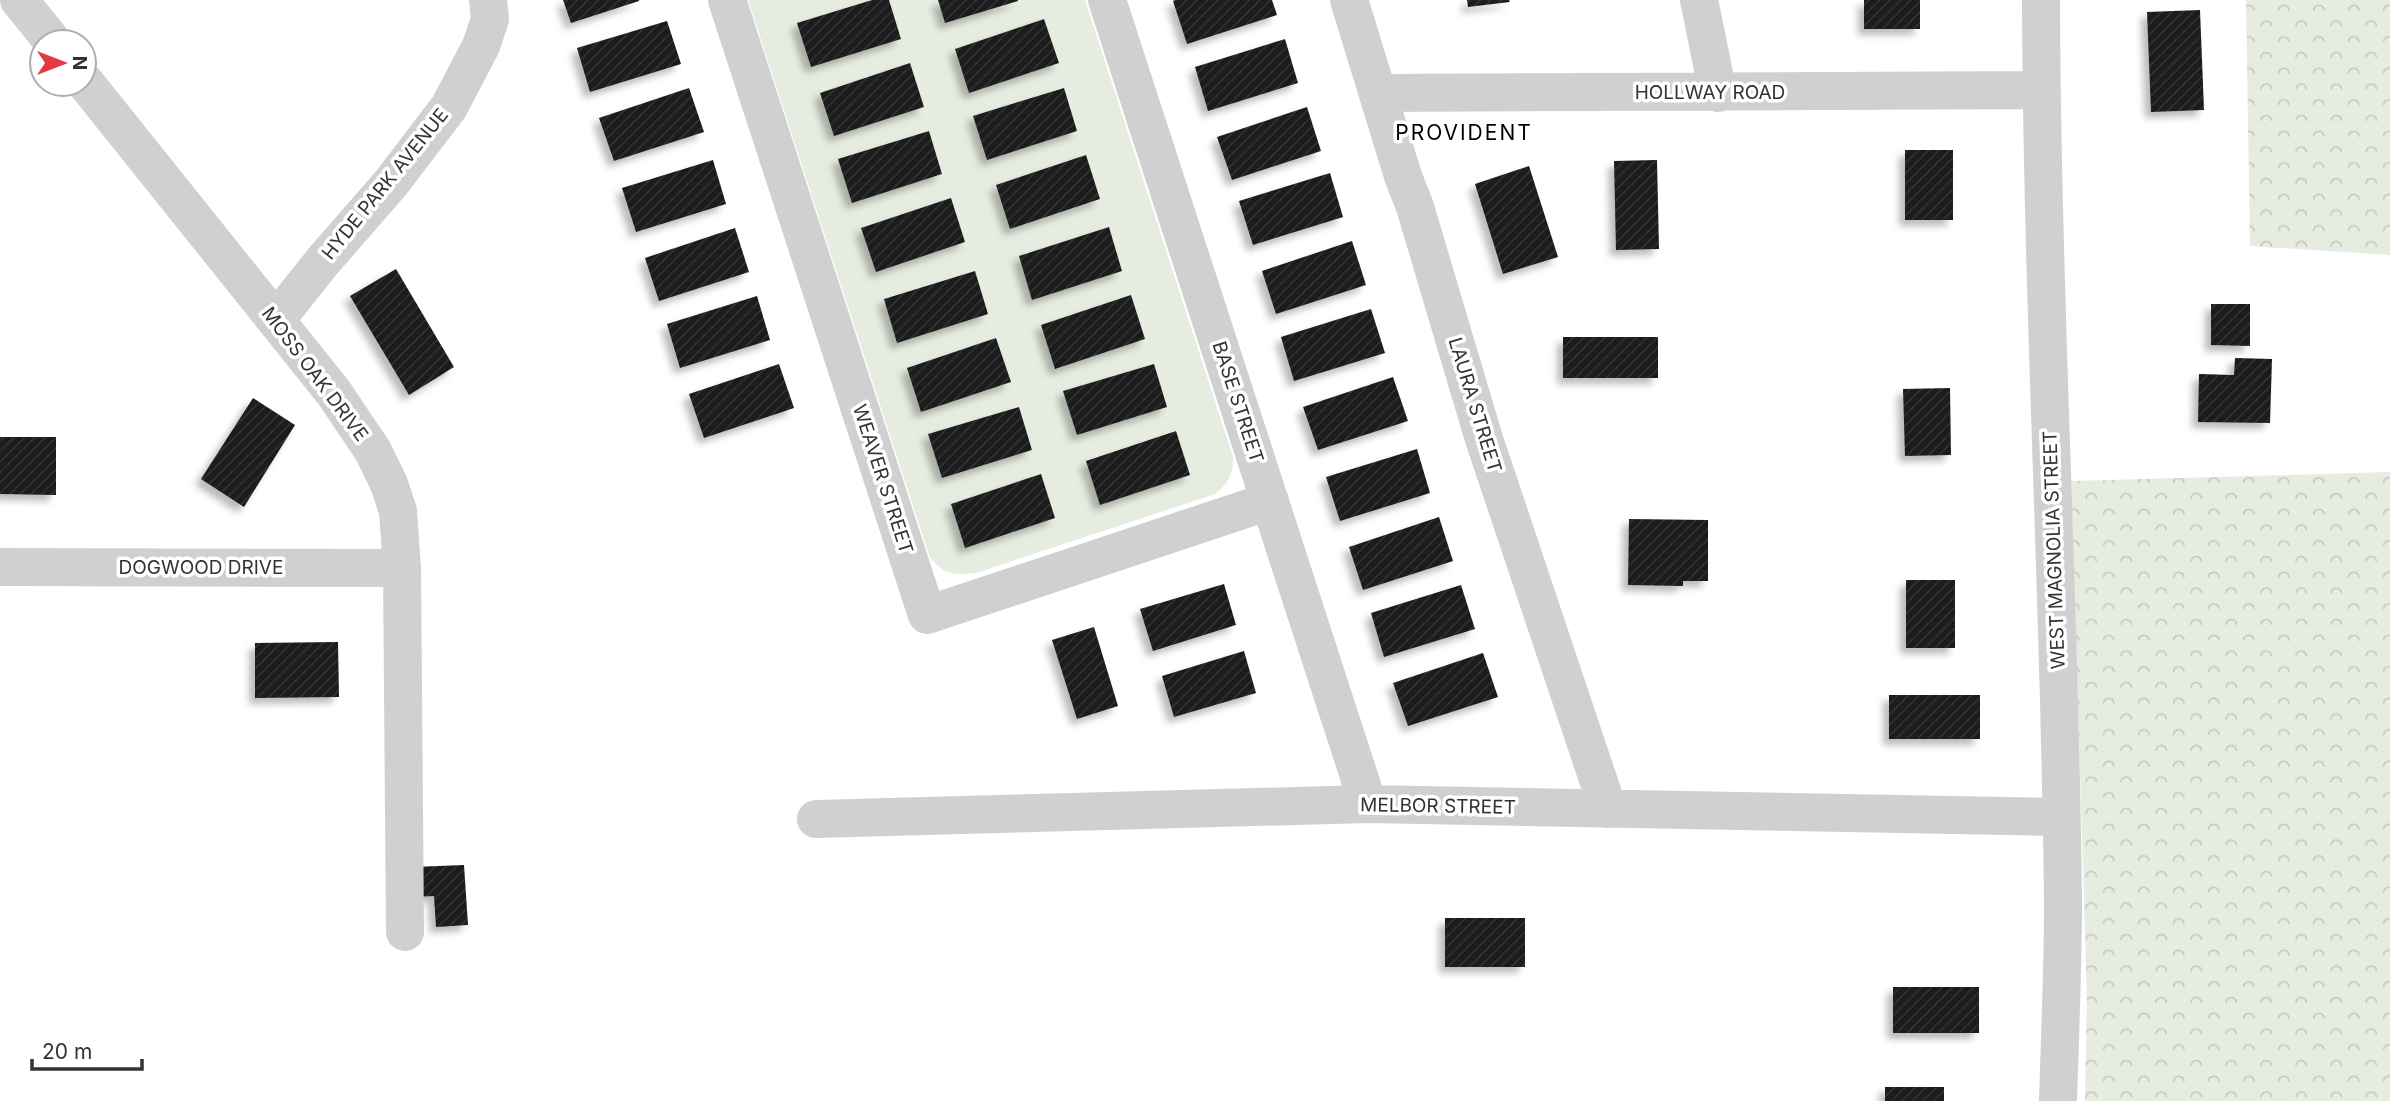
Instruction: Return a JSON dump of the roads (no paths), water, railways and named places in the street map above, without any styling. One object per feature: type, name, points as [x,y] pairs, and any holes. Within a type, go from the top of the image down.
[{"type":"street","points":[[19,0],[42,28]]},
{"type":"street","name":"HYDE PARK AVENUE","points":[[276,320],[391,183],[449,107],[481,46],[490,19],[488,0]]},
{"type":"street","name":"WEAVER STREET","points":[[727,0],[927,615],[1270,501]]},
{"type":"street","name":"BASE STREET","points":[[1107,0],[1368,804]]},
{"type":"street","name":"LAURA STREET","points":[[1349,0],[1415,207],[1484,439],[1608,809]]},
{"type":"street","points":[[1699,0],[1718,93]]},
{"type":"street","name":"WEST MAGNOLIA STREET","points":[[2041,0],[2046,309],[2057,602],[2063,905],[2058,1101]]},
{"type":"street","name":"HOLLWAY ROAD","points":[[1378,93],[2041,90]]},
{"type":"street","name":"MOSS OAK DRIVE","points":[[98,98],[334,393],[373,451],[389,484],[398,511],[402,568],[405,932]]},
{"type":"street","name":"DOGWOOD DRIVE","points":[[0,567],[402,568]]},
{"type":"street","name":"MELBOR STREET","points":[[816,819],[1368,804],[2061,817]]},
{"type":"district","name":"PROVIDENT","points":[[1464,132]]}]
